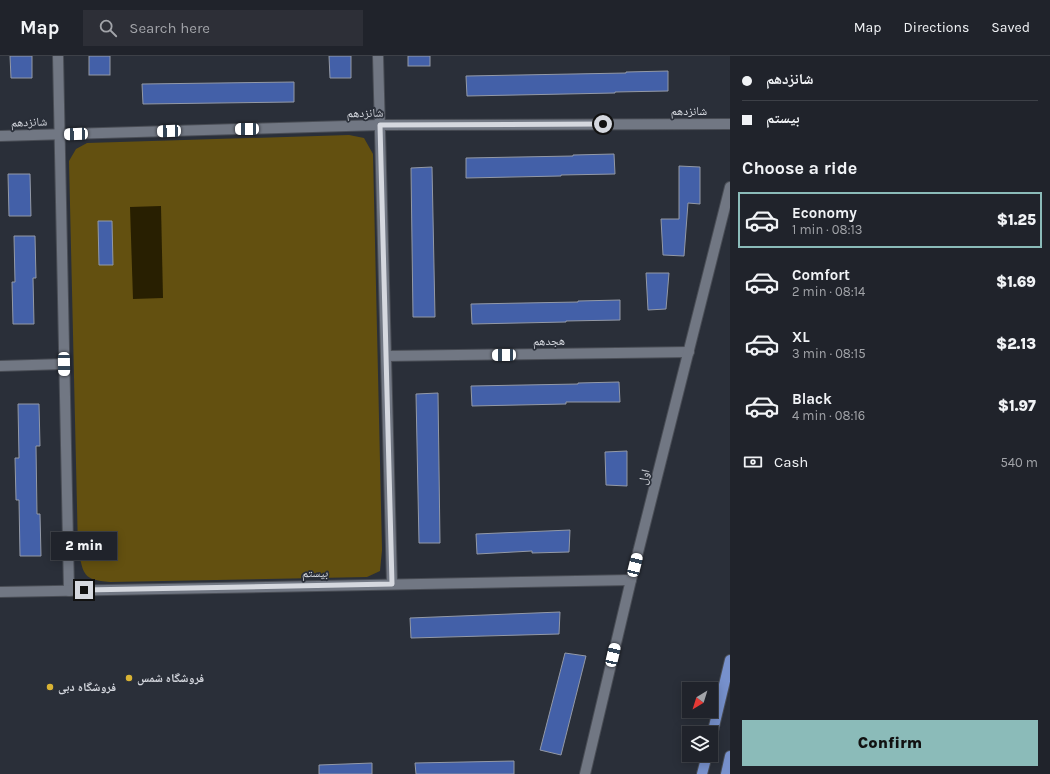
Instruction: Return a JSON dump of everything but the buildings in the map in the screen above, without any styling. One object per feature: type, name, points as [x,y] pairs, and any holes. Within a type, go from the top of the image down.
[{"type":"main road","points":[[714,726],[730,660]]},
{"type":"main road","points":[[726,774],[730,756]]},
{"type":"main road","points":[[702,774],[705,762]]},
{"type":"street","points":[[58,56],[69,591]]},
{"type":"street","points":[[378,56],[392,584]]},
{"type":"street","name":"شانزدهم","points":[[0,136],[380,125],[730,124]]},
{"type":"street","name":"اول","points":[[584,774],[631,580],[730,187]]},
{"type":"street","name":"هجدهم","points":[[386,356],[688,352]]},
{"type":"street","points":[[0,366],[64,364]]},
{"type":"street","name":"بیستم","points":[[0,592],[631,580]]},
{"type":"shaded area","points":[[349,135],[364,138],[373,154],[382,550],[380,571],[367,577],[110,582],[94,580],[83,570],[78,550],[69,161],[76,149],[87,143]]},
{"type":"shaded area","points":[[161,206],[163,298],[133,299],[130,207]]},
{"type":"place","name":"فروشگاه شمس","points":[[129,678]]},
{"type":"place","name":"فروشگاه دبی","points":[[50,687]]},
{"type":"route","points":[[84,590],[392,584],[380,125],[603,124]]}]
